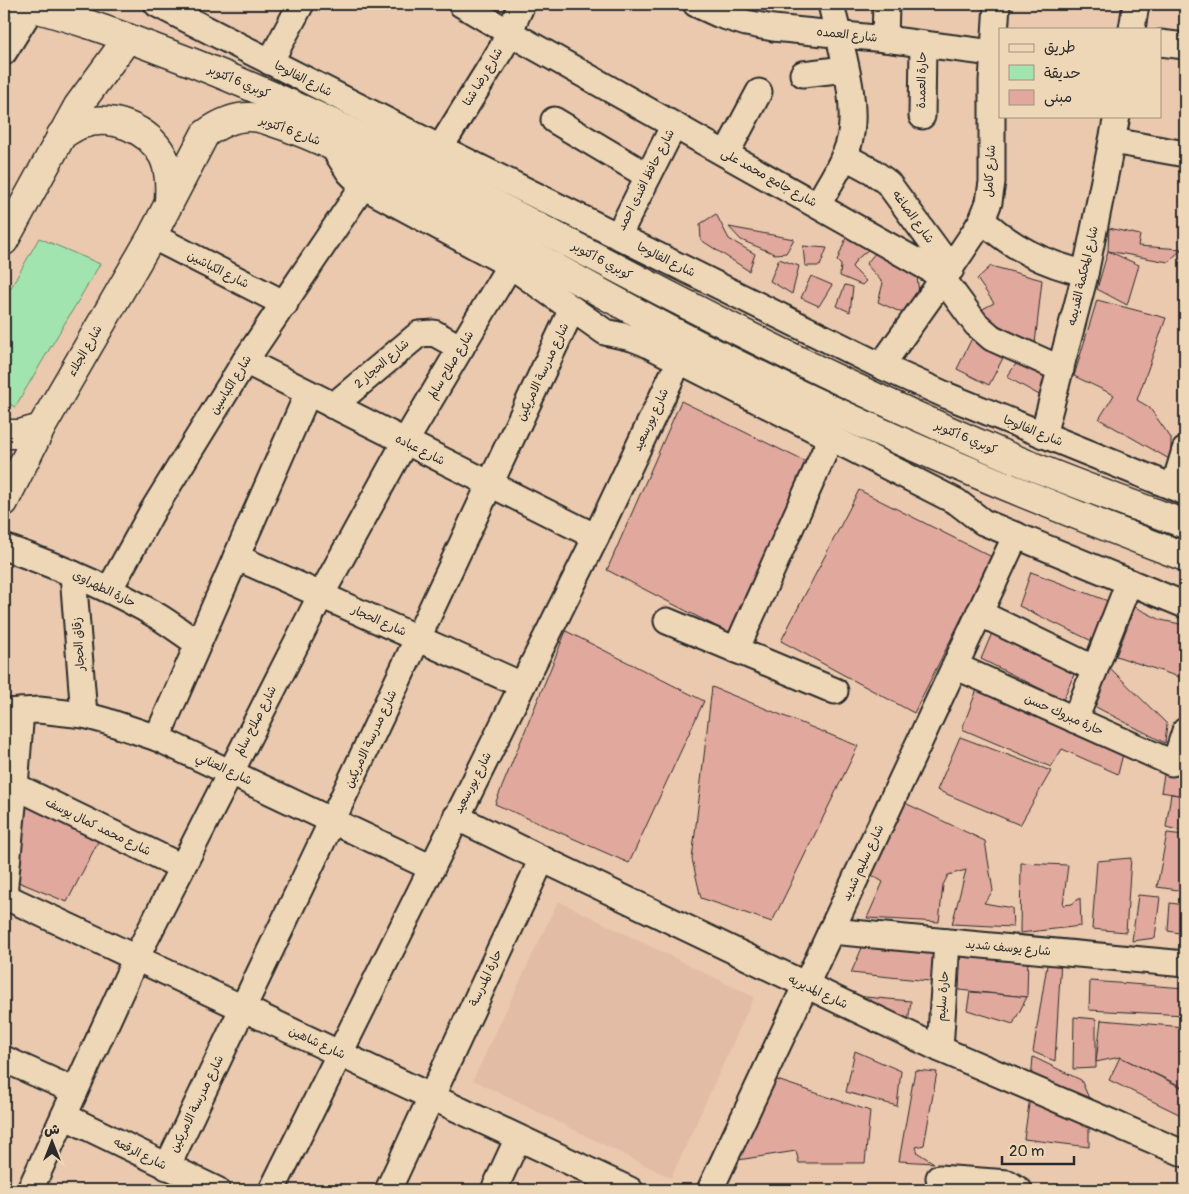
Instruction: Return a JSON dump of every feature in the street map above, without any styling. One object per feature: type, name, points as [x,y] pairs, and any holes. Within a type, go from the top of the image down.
[{"type":"highway","name":"كوبري 6 أكتوبر","points":[[25,5],[77,11],[128,38],[269,95],[383,147],[448,194],[638,314],[745,369],[955,466],[1185,557]]},
{"type":"highway","points":[[4,240],[78,106],[128,38]]},
{"type":"highway","name":"شارع 6 أكتوبر","points":[[169,202],[205,134],[218,125],[232,119],[248,117],[263,118],[333,147],[376,168],[448,194]]},
{"type":"highway","points":[[61,135],[82,124],[105,120],[128,125],[148,138],[163,156],[170,178],[169,202]]},
{"type":"highway","name":"كوبري 6 أكتوبر","points":[[448,194],[837,380],[1014,458],[1185,524]]},
{"type":"highway","name":"شارع الجلاء","points":[[4,502],[41,428],[152,236],[169,202]]},
{"type":"highway","points":[[4,434],[20,434],[41,428]]},
{"type":"street","name":"شارع الفالوجا","points":[[157,4],[440,148],[881,366],[948,396],[1179,490]]},
{"type":"street","points":[[270,62],[301,4]]},
{"type":"street","name":"شارع جامع محمد على","points":[[461,4],[915,260],[947,274],[976,324],[992,338],[1061,369]]},
{"type":"street","name":"شارع رضا شتا","points":[[440,148],[510,33],[522,4]]},
{"type":"street","name":"شارع العمده","points":[[696,4],[720,15],[772,28],[885,39],[997,54]]},
{"type":"street","points":[[818,205],[844,156],[850,134],[852,108],[846,69],[830,4]]},
{"type":"street","points":[[885,39],[886,4]]},
{"type":"street","name":"شارع كامل","points":[[881,366],[947,274],[982,220],[988,202],[992,182],[992,99],[997,54],[997,4]]},
{"type":"street","points":[[1132,28],[1136,4]]},
{"type":"street","points":[[4,52],[25,5]]},
{"type":"street","points":[[1162,43],[1185,46]]},
{"type":"street","name":"حارة العمدة","points":[[922,44],[922,116]]},
{"type":"street","points":[[803,74],[846,69]]},
{"type":"street","points":[[726,154],[759,92]]},
{"type":"street","name":"شارع المحكمة القديمه","points":[[1043,435],[1085,273],[1117,118]]},
{"type":"street","points":[[554,120],[648,176]]},
{"type":"street","name":"شارع حافظ افندى احمد","points":[[618,236],[674,125]]},
{"type":"street","points":[[1112,141],[1185,154]]},
{"type":"street","points":[[333,147],[349,172],[363,186],[510,265],[605,332],[627,352],[952,517],[967,521],[983,522]]},
{"type":"street","name":"شارع الصاغه","points":[[844,156],[880,176],[888,183],[947,274]]},
{"type":"street","name":"شارع الكباسين","points":[[109,590],[153,510],[245,361],[363,186]]},
{"type":"street","points":[[982,220],[1012,244],[1029,254],[1057,266],[1085,273]]},
{"type":"street","name":"شارع الكباشين","points":[[152,236],[284,304]]},
{"type":"street","name":"شارع صلاح سالم","points":[[30,1190],[136,958],[321,595],[405,442],[510,265]]},
{"type":"street","name":"شارع مدرسة الامريكين","points":[[167,1167],[244,1008],[572,309]]},
{"type":"street","points":[[605,332],[645,343],[957,502],[983,522],[1185,605]]},
{"type":"street","name":"شارع الحجار 2","points":[[333,406],[419,334],[434,333],[461,348]]},
{"type":"street","name":"شارع عباده","points":[[245,361],[596,538]]},
{"type":"street","name":"شارع بورسعيد","points":[[272,1190],[456,816],[596,538],[672,376]]},
{"type":"street","points":[[157,738],[308,393]]},
{"type":"street","points":[[1179,490],[1185,450]]},
{"type":"street","points":[[736,650],[824,453]]},
{"type":"street","name":"شارع سليم شديد","points":[[710,1190],[1016,535]]},
{"type":"street","name":"حارة الطهراوى","points":[[4,548],[109,590],[159,617],[197,644]]},
{"type":"street","name":"شارع الحجار","points":[[236,557],[522,685]]},
{"type":"street","name":"زقاق الحجار","points":[[73,574],[84,715]]},
{"type":"street","points":[[1075,720],[1129,582]]},
{"type":"street","points":[[979,613],[1095,669]]},
{"type":"street","points":[[667,621],[835,691]]},
{"type":"street","name":"حارة مبروك حسن","points":[[954,666],[1174,763],[1185,730]]},
{"type":"street","name":"شارع العناني","points":[[12,712],[39,710],[84,715],[106,720],[157,738],[432,868]]},
{"type":"street","points":[[4,895],[15,786],[12,712]]},
{"type":"street","name":"شارع محمد كمال يوسف","points":[[15,786],[182,867]]},
{"type":"street","name":"شارع المديريه","points":[[456,816],[542,860],[940,1049],[1185,1154]]},
{"type":"street","name":"حارة المدرسة","points":[[388,1190],[542,860]]},
{"type":"street","name":"شارع شاهين","points":[[4,895],[622,1188]]},
{"type":"street","name":"شارع يوسف شديد","points":[[831,931],[1185,964]]},
{"type":"street","name":"حارة سليم","points":[[940,1049],[947,942]]},
{"type":"street","points":[[4,1059],[75,1091]]},
{"type":"street","name":"شارع الرقعه","points":[[64,1116],[217,1190]]},
{"type":"street","points":[[494,1190],[518,1138]]},
{"type":"street","points":[[939,1178],[1008,1183],[1019,1190]]},
{"type":"shaded area","points":[[558,901],[754,997],[671,1178],[473,1080]]},
{"type":"green space","points":[[39,238],[100,264],[15,407],[4,400],[4,300]]},
{"type":"building","points":[[716,214],[729,239],[755,254],[749,271],[701,240],[700,224]]},
{"type":"building","points":[[729,227],[794,239],[786,253],[775,254],[741,240]]},
{"type":"building","points":[[1109,228],[1140,235],[1138,246],[1182,249],[1168,262],[1108,251]]},
{"type":"building","points":[[849,230],[876,243],[856,260],[852,267],[866,281],[862,285],[840,276],[841,265],[837,261]]},
{"type":"building","points":[[803,246],[827,248],[820,266],[805,266]]},
{"type":"building","points":[[877,251],[917,277],[919,292],[909,316],[878,302],[883,283],[866,264]]},
{"type":"building","points":[[1108,251],[1139,265],[1127,305],[1097,289]]},
{"type":"building","points":[[779,259],[799,266],[792,294],[770,281]]},
{"type":"building","points":[[991,266],[1042,280],[1035,344],[975,313],[994,303],[977,279]]},
{"type":"building","points":[[811,276],[832,285],[819,306],[801,298]]},
{"type":"building","points":[[845,285],[853,287],[850,312],[837,306]]},
{"type":"building","points":[[1097,300],[1166,318],[1137,400],[1149,407],[1171,438],[1171,460],[1099,419],[1114,395],[1074,376]]},
{"type":"building","points":[[973,336],[1005,354],[989,385],[957,369]]},
{"type":"building","points":[[1020,358],[1047,369],[1041,396],[1007,377]]},
{"type":"building","points":[[681,401],[808,463],[729,633],[607,570]]},
{"type":"building","points":[[859,490],[992,557],[914,713],[781,641]]},
{"type":"building","points":[[1031,572],[1108,601],[1094,642],[1019,606]]},
{"type":"building","points":[[1135,607],[1161,620],[1185,625],[1185,679],[1116,656]]},
{"type":"building","points":[[566,631],[704,701],[629,863],[495,804]]},
{"type":"building","points":[[992,633],[1075,672],[1063,700],[981,659]]},
{"type":"building","points":[[1109,667],[1167,724],[1165,743],[1094,706]]},
{"type":"building","points":[[979,684],[1123,754],[1118,774],[1062,749],[1051,767],[962,729]]},
{"type":"building","points":[[712,687],[858,746],[772,922],[701,898],[692,859]]},
{"type":"building","points":[[960,737],[1051,771],[1020,825],[937,790]]},
{"type":"building","points":[[1165,769],[1185,771],[1185,796],[1161,792]]},
{"type":"building","points":[[1171,794],[1185,796],[1185,832],[1166,827]]},
{"type":"building","points":[[33,802],[101,836],[67,902],[16,881],[24,811]]},
{"type":"building","points":[[903,802],[985,841],[993,891],[984,903],[1012,908],[1013,927],[952,924],[966,870],[948,875],[943,885],[939,922],[867,918],[883,882],[867,872]]},
{"type":"building","points":[[1167,833],[1185,835],[1185,891],[1157,887]]},
{"type":"building","points":[[1131,858],[1126,932],[1092,929],[1097,861]]},
{"type":"building","points":[[1021,863],[1068,865],[1063,905],[1072,904],[1080,898],[1081,926],[1020,933]]},
{"type":"building","points":[[1138,895],[1160,897],[1155,938],[1132,941]]},
{"type":"building","points":[[1170,903],[1185,905],[1185,934],[1168,931]]},
{"type":"building","points":[[865,941],[941,948],[939,982],[851,973]]},
{"type":"building","points":[[961,951],[1028,955],[1027,997],[959,990]]},
{"type":"building","points":[[1048,959],[1061,959],[1055,1061],[1033,1052]]},
{"type":"building","points":[[1090,981],[1185,988],[1185,1015],[1089,1010]]},
{"type":"building","points":[[970,992],[1027,997],[1013,1024],[967,1010]]},
{"type":"building","points":[[854,996],[911,1001],[908,1023]]},
{"type":"building","points":[[1074,1017],[1096,1019],[1096,1068],[1073,1069]]},
{"type":"building","points":[[1101,1020],[1185,1027],[1185,1088],[1120,1057],[1096,1062]]},
{"type":"building","points":[[855,1051],[901,1071],[897,1106],[846,1092]]},
{"type":"building","points":[[1033,1057],[1081,1080],[1092,1105],[1031,1081]]},
{"type":"building","points":[[1120,1057],[1185,1089],[1185,1117],[1109,1080]]},
{"type":"building","points":[[915,1070],[937,1072],[924,1145],[916,1147],[918,1153],[934,1163],[899,1161]]},
{"type":"building","points":[[774,1079],[870,1111],[865,1163],[799,1163],[796,1151],[738,1160]]},
{"type":"building","points":[[1030,1097],[1089,1118],[1089,1147],[1024,1139]]}]
